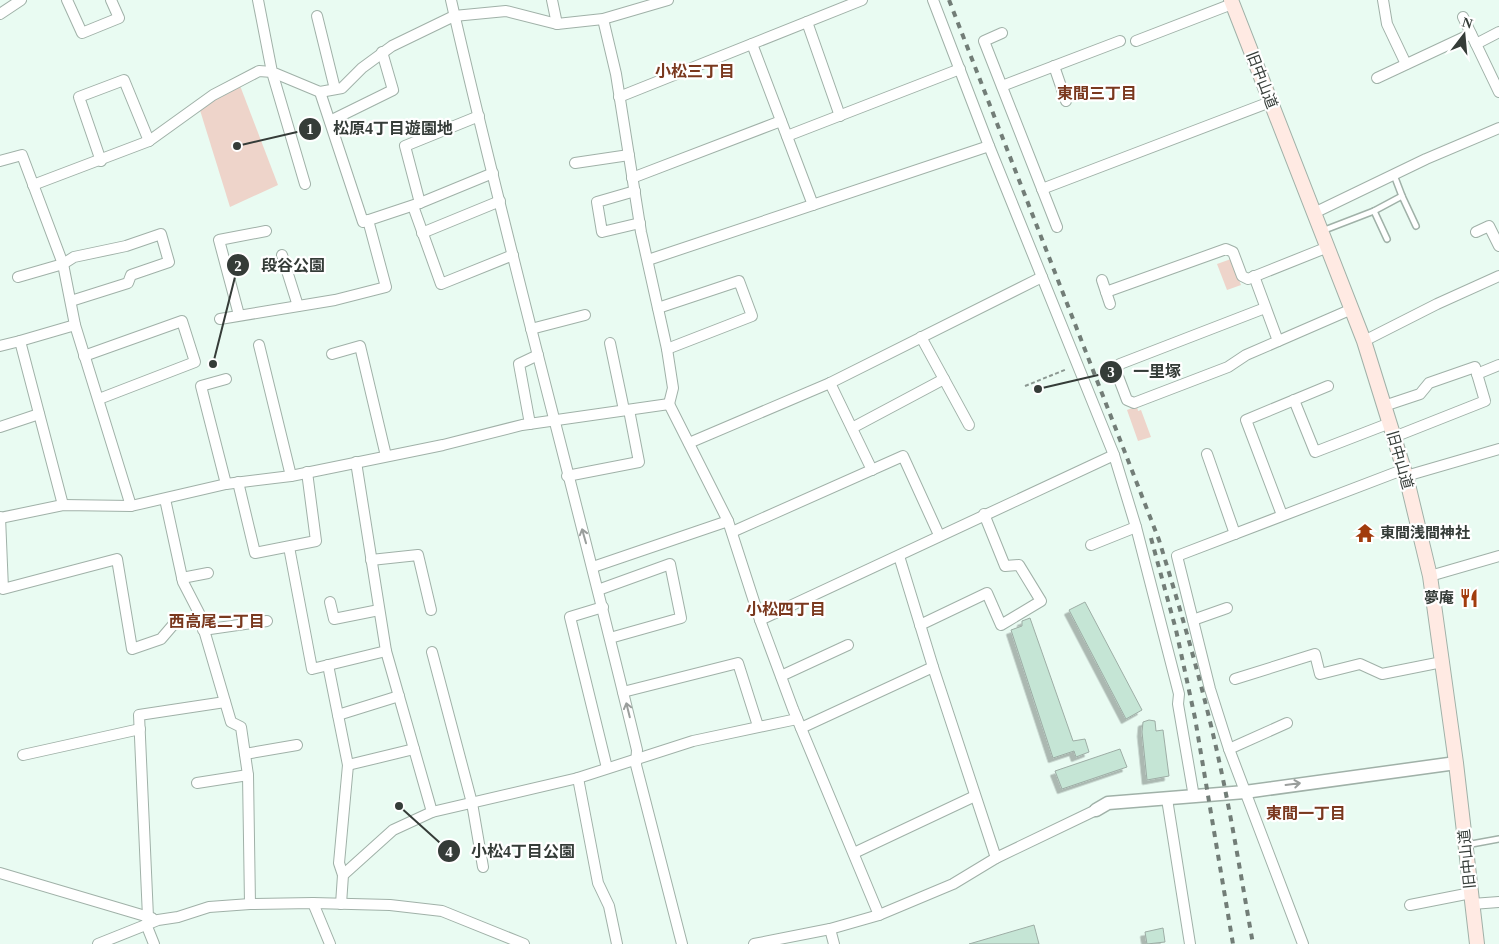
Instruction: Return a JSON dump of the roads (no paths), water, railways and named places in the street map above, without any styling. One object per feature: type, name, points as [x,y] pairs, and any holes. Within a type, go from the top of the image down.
[{"type":"main road","name":"旧中山道","points":[[1231,2],[1364,341],[1406,476],[1430,576],[1456,763],[1477,944]]},
{"type":"street","points":[[0,14],[21,0]]},
{"type":"street","points":[[67,0],[82,33],[119,18],[111,0]]},
{"type":"street","points":[[258,0],[272,72],[304,184]]},
{"type":"street","points":[[451,0],[567,476],[593,567],[637,750],[636,764],[682,944]]},
{"type":"street","points":[[552,0],[557,24]]},
{"type":"street","points":[[32,185],[101,161],[149,141],[213,95],[259,71],[272,72],[320,92],[342,88],[382,52],[454,16],[506,11],[557,24],[603,19],[668,0]]},
{"type":"street","points":[[619,97],[862,0]]},
{"type":"street","points":[[933,0],[989,146],[1114,455],[1136,527],[1179,694],[1178,704],[1194,796]]},
{"type":"street","points":[[1383,0],[1387,24],[1406,64]]},
{"type":"street","points":[[1136,41],[1231,2]]},
{"type":"street","points":[[318,16],[335,89]]},
{"type":"street","points":[[1463,17],[1499,92]]},
{"type":"street","points":[[603,19],[619,97],[640,223],[667,349],[673,388],[669,404],[728,521],[760,620],[799,723],[880,916]]},
{"type":"street","points":[[808,22],[840,116]]},
{"type":"street","points":[[1476,44],[1499,32]]},
{"type":"street","points":[[1002,33],[984,41],[1057,227]]},
{"type":"street","points":[[1377,78],[1471,34]]},
{"type":"street","points":[[1002,86],[1120,40]]},
{"type":"street","points":[[752,44],[813,205]]},
{"type":"street","points":[[330,121],[393,90],[382,52]]},
{"type":"street","points":[[1054,66],[1066,101]]},
{"type":"street","points":[[787,136],[960,69]]},
{"type":"street","points":[[101,161],[79,97],[124,80],[149,141]]},
{"type":"street","points":[[320,92],[363,222],[417,204],[492,173]]},
{"type":"street","points":[[1042,189],[1270,102]]},
{"type":"street","points":[[479,116],[405,146],[422,233],[440,284],[513,255]]},
{"type":"street","points":[[632,178],[781,121]]},
{"type":"street","points":[[1314,212],[1394,174],[1499,128]]},
{"type":"street","points":[[648,260],[989,146]]},
{"type":"street","points":[[0,161],[22,155],[63,264],[75,325],[131,506]]},
{"type":"street","points":[[575,164],[629,155]]},
{"type":"street","points":[[635,191],[596,202],[602,232],[640,223]]},
{"type":"street","points":[[422,233],[500,202]]},
{"type":"street","points":[[220,319],[298,306],[386,287],[368,220]]},
{"type":"street","points":[[1476,232],[1489,226],[1499,246]]},
{"type":"street","points":[[240,315],[219,240],[266,231]]},
{"type":"street","points":[[18,278],[63,264],[74,257],[126,246],[160,234],[169,262],[131,275],[128,283],[71,302]]},
{"type":"street","points":[[1106,292],[1226,249],[1233,252],[1242,276],[1248,279],[1328,247]]},
{"type":"street","points":[[282,255],[298,306]]},
{"type":"street","points":[[1254,276],[1278,341]]},
{"type":"street","points":[[1364,341],[1444,300],[1499,276]]},
{"type":"street","points":[[689,443],[830,383],[1042,277]]},
{"type":"street","points":[[1102,280],[1110,304]]},
{"type":"street","points":[[658,308],[739,282],[752,316],[667,349]]},
{"type":"street","points":[[1265,308],[1120,364],[1116,371],[1127,400],[1134,403],[1228,367],[1246,355],[1352,309]]},
{"type":"street","points":[[531,328],[584,315]]},
{"type":"street","points":[[84,356],[182,321],[196,362],[99,398]]},
{"type":"street","points":[[0,346],[75,325]]},
{"type":"street","points":[[921,337],[969,425]]},
{"type":"street","points":[[20,341],[63,505]]},
{"type":"street","points":[[567,476],[639,462],[610,343]]},
{"type":"street","points":[[259,344],[291,476]]},
{"type":"street","points":[[332,354],[360,346],[386,456]]},
{"type":"street","points":[[530,424],[519,364],[538,356]]},
{"type":"street","points":[[1477,374],[1499,365]]},
{"type":"street","points":[[1384,406],[1420,394],[1429,383],[1475,367],[1485,401],[1394,437]]},
{"type":"street","points":[[226,379],[201,386],[226,484]]},
{"type":"street","points":[[852,428],[944,379]]},
{"type":"street","points":[[830,383],[872,470]]},
{"type":"street","points":[[1282,515],[1246,420],[1328,386]]},
{"type":"street","points":[[1294,400],[1315,452],[1390,423]]},
{"type":"street","points":[[200,619],[173,625],[162,639],[132,649],[117,560],[4,589],[0,518],[63,505],[131,506],[165,500],[226,484],[291,476],[530,424],[669,404]]},
{"type":"street","points":[[0,427],[39,414]]},
{"type":"street","points":[[1303,944],[1229,749],[1210,689],[1177,556],[1397,472],[1406,476],[1499,449]]},
{"type":"street","points":[[1207,454],[1235,534]]},
{"type":"street","points":[[760,620],[1114,455]]},
{"type":"street","points":[[732,532],[903,456],[939,535]]},
{"type":"street","points":[[356,462],[386,651],[432,812]]},
{"type":"street","points":[[238,482],[254,554],[316,541],[307,472]]},
{"type":"street","points":[[165,500],[182,578],[200,619],[231,722],[241,727],[248,776],[250,904]]},
{"type":"street","points":[[920,624],[986,593],[1001,625],[1041,601],[1019,565],[1006,566],[984,514]]},
{"type":"street","points":[[593,567],[728,521]]},
{"type":"street","points":[[1091,545],[1136,527]]},
{"type":"street","points":[[289,546],[312,669],[386,651]]},
{"type":"street","points":[[371,560],[418,555],[431,610]]},
{"type":"street","points":[[899,556],[932,666],[996,858]]},
{"type":"street","points":[[1430,576],[1499,556]]},
{"type":"street","points":[[598,590],[670,564],[681,618],[610,638]]},
{"type":"street","points":[[182,578],[208,573]]},
{"type":"street","points":[[330,602],[334,619],[379,610]]},
{"type":"street","points":[[602,607],[570,617],[607,768]]},
{"type":"street","points":[[1193,620],[1227,608]]},
{"type":"street","points":[[203,630],[267,621]]},
{"type":"street","points":[[781,676],[848,645]]},
{"type":"street","points":[[432,652],[472,803],[483,867]]},
{"type":"street","points":[[1235,679],[1315,654],[1320,674],[1360,664],[1382,674],[1442,662]]},
{"type":"street","points":[[623,692],[738,663],[758,726]]},
{"type":"street","points":[[328,665],[348,765],[339,863],[343,875],[341,904]]},
{"type":"street","points":[[343,875],[393,830],[432,812],[578,778],[693,741],[758,726],[799,723],[932,666]]},
{"type":"street","points":[[338,715],[399,696]]},
{"type":"street","points":[[154,944],[139,715],[225,702]]},
{"type":"street","points":[[1229,749],[1287,723]]},
{"type":"street","points":[[23,755],[140,729]]},
{"type":"street","points":[[245,754],[298,746]]},
{"type":"street","points":[[348,765],[414,749]]},
{"type":"street","points":[[754,944],[830,929],[880,916],[953,884],[996,858],[1108,803],[1245,792],[1456,763]]},
{"type":"street","points":[[197,783],[248,776]]},
{"type":"street","points":[[578,778],[598,883],[609,906],[617,944]]},
{"type":"street","points":[[854,853],[975,796]]},
{"type":"street","points":[[1167,799],[1190,944]]},
{"type":"street","points":[[0,873],[151,920]]},
{"type":"street","points":[[1410,905],[1472,899],[1499,902]]},
{"type":"street","points":[[98,944],[151,920],[178,917],[209,908],[250,904],[313,903],[390,905],[442,911],[524,944]]},
{"type":"street","points":[[313,903],[330,944]]},
{"type":"street","points":[[830,929],[834,944]]},
{"type":"lane","points":[[1394,174],[1416,226]]},
{"type":"lane","points":[[1321,231],[1374,211],[1402,196]]},
{"type":"lane","points":[[1374,211],[1387,239]]},
{"type":"lane","points":[[1466,845],[1499,839]]},
{"type":"railway","points":[[949,0],[1159,540],[1212,730],[1230,813],[1253,944]]},
{"type":"railway","points":[[1151,538],[1176,630],[1195,718],[1233,944]]},
{"type":"place","name":"松原4丁目遊園地","points":[[237,146]]},
{"type":"place","name":"段谷公園","points":[[213,364]]},
{"type":"place","name":"一里塚","points":[[1038,389]]},
{"type":"place","name":"東間浅間神社","points":[[1365,533]]},
{"type":"place","name":"夢庵","points":[[1469,598]]},
{"type":"place","name":"小松4丁目公園","points":[[399,806]]},
{"type":"district","name":"小松三丁目","points":[[695,71]]},
{"type":"district","name":"東間三丁目","points":[[1097,93]]},
{"type":"district","name":"小松四丁目","points":[[786,609]]},
{"type":"district","name":"西高尾二丁目","points":[[217,621]]},
{"type":"district","name":"東間一丁目","points":[[1306,813]]}]
